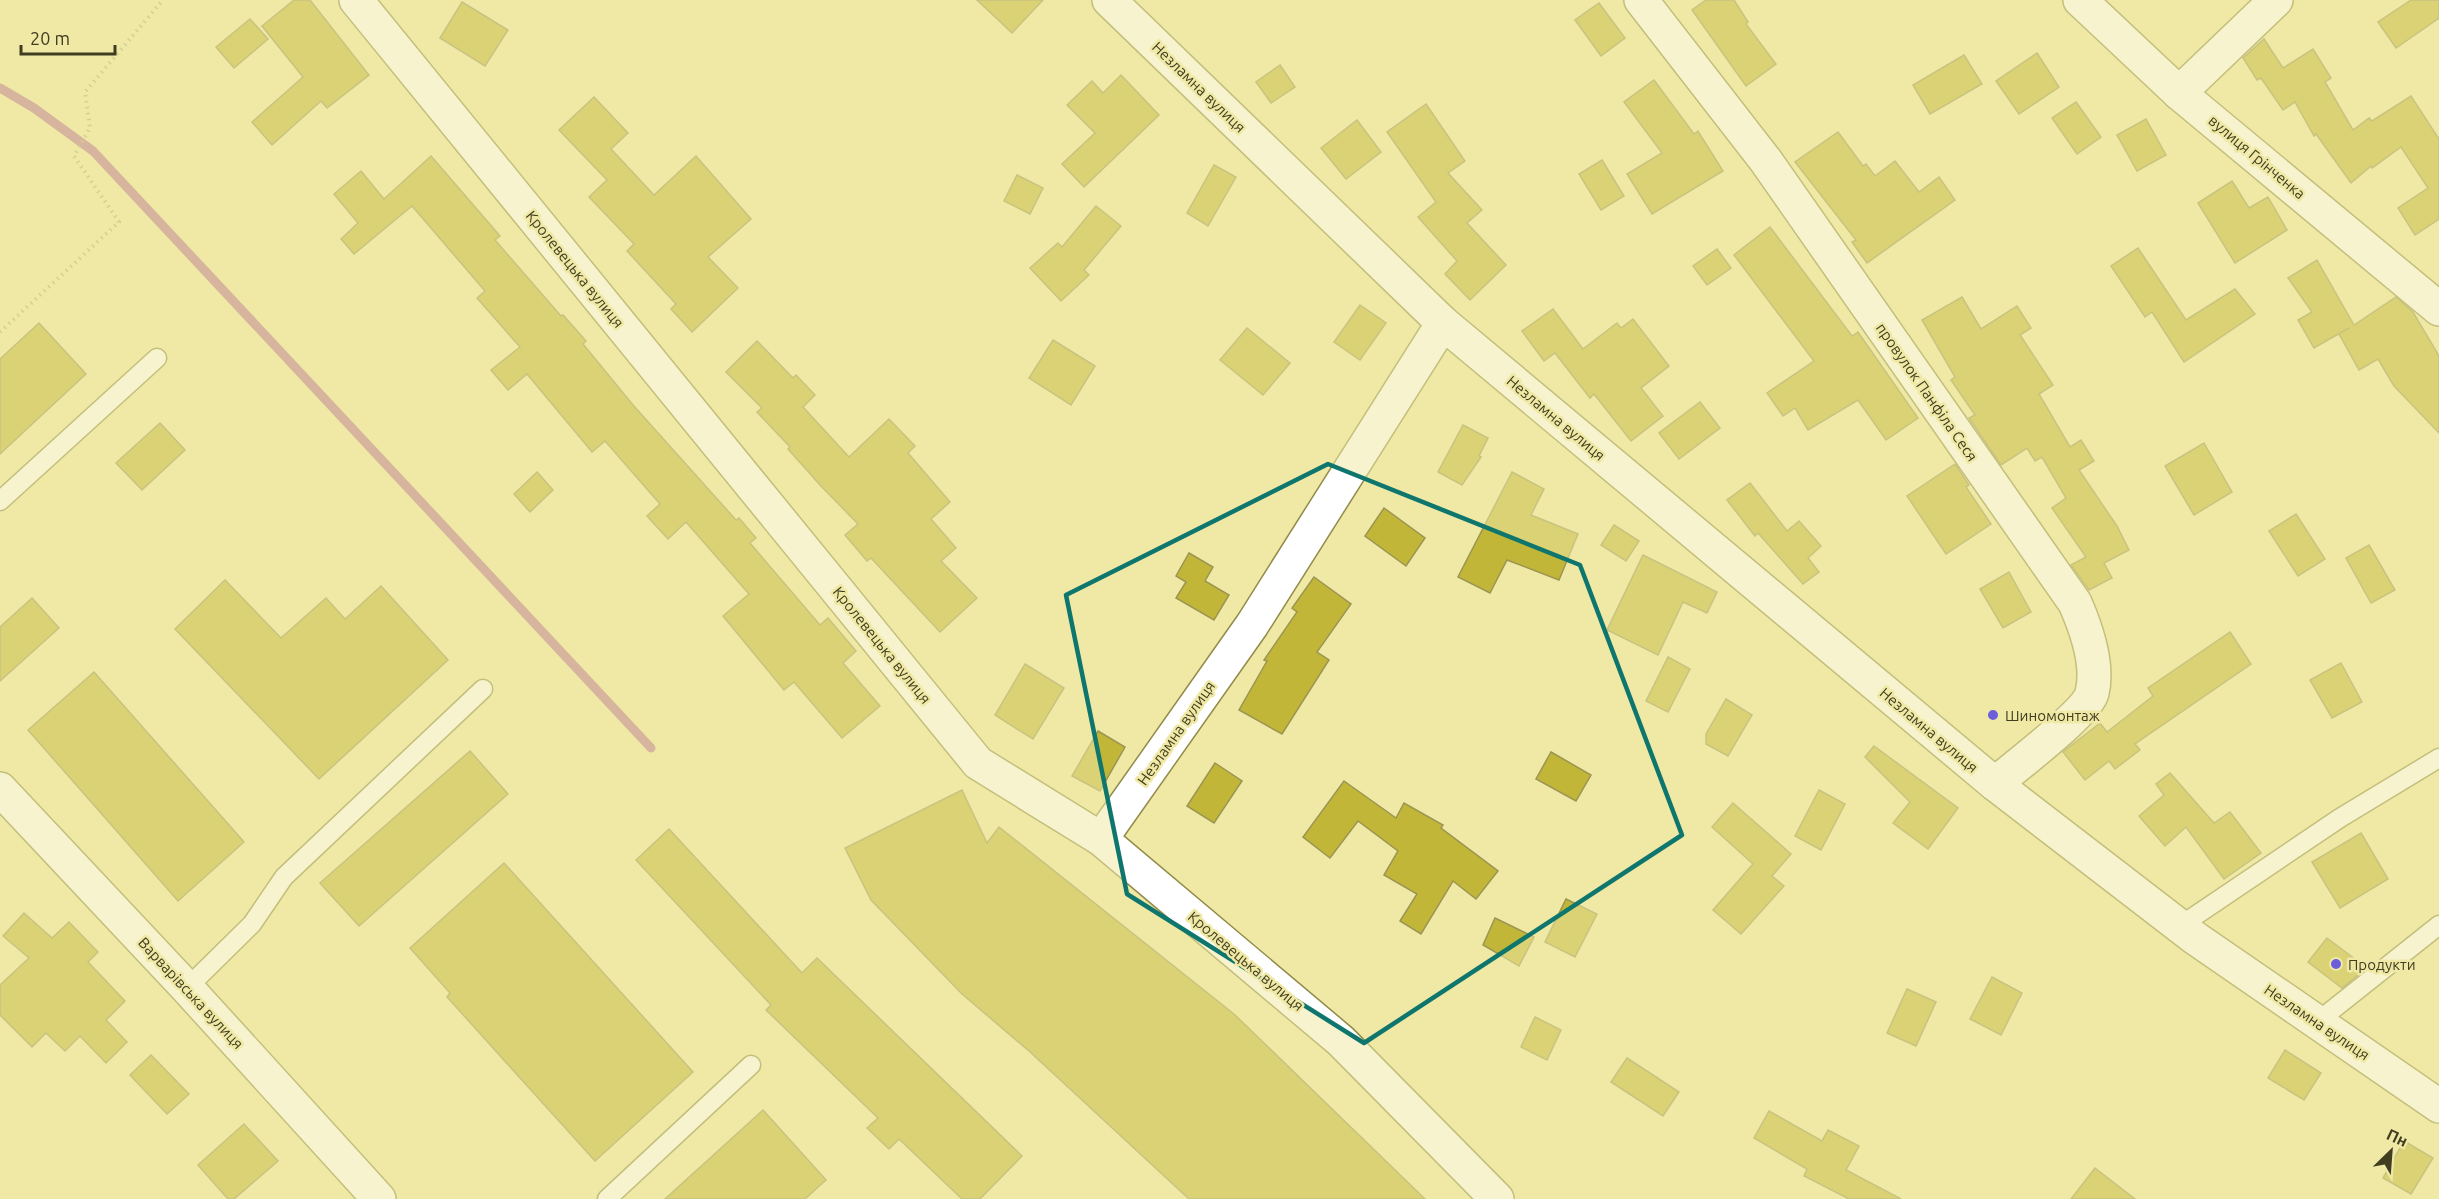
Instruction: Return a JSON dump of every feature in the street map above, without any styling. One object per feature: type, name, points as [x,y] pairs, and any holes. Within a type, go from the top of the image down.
[{"type":"street","name":"Кролевецька вулиця","points":[[356,0],[978,763],[1101,839],[1341,1041],[1497,1199]]},
{"type":"street","name":"Незламна вулиця","points":[[1109,0],[1443,324],[1995,784],[2180,926],[2439,1106]]},
{"type":"street","name":"провулок Панфіла Сеся","points":[[1641,0],[1766,161],[2075,603],[2088,633],[2093,667],[2092,694],[2074,716],[1995,784]]},
{"type":"street","name":"вулиця Грінченка","points":[[2080,0],[2179,93],[2439,309]]},
{"type":"street","points":[[2179,93],[2276,0]]},
{"type":"street","name":"Незламна вулиця","points":[[1101,839],[1252,625],[1443,324]]},
{"type":"street","name":"Варварівська вулиця","points":[[0,789],[187,988],[379,1199]]},
{"type":"lane","points":[[0,501],[157,358]]},
{"type":"lane","points":[[187,988],[252,924],[284,877],[483,689]]},
{"type":"lane","points":[[2180,926],[2340,818],[2439,758]]},
{"type":"lane","points":[[2317,1022],[2439,925]]},
{"type":"lane","points":[[607,1199],[751,1065]]},
{"type":"path","points":[[0,332],[119,222],[74,156],[90,128],[85,92],[163,0]]},
{"type":"highlighted area","points":[[1328,464],[1580,565],[1682,835],[1364,1043],[1127,894],[1066,595]]},
{"type":"building","points":[[294,0],[310,0],[369,75],[327,108],[321,101],[272,145],[252,122],[303,77],[262,26]]},
{"type":"building","points":[[977,0],[1043,0],[1012,33]]},
{"type":"building","points":[[1706,0],[1734,0],[1748,22],[1746,24],[1776,64],[1746,86],[1692,10]]},
{"type":"building","points":[[2411,0],[2439,0],[2439,18],[2396,48],[2378,22]]},
{"type":"building","points":[[462,2],[508,30],[485,66],[440,38]]},
{"type":"building","points":[[1599,3],[1625,38],[1601,56],[1575,20]]},
{"type":"building","points":[[250,19],[268,39],[234,68],[216,47]]},
{"type":"building","points":[[2264,39],[2283,68],[2313,49],[2331,78],[2325,82],[2353,130],[2369,118],[2372,121],[2411,96],[2439,139],[2439,219],[2415,235],[2398,208],[2428,188],[2401,147],[2372,168],[2371,166],[2351,183],[2316,134],[2314,136],[2295,102],[2283,110],[2261,78],[2257,80],[2243,58]]},
{"type":"building","points":[[2037,53],[2059,87],[2019,114],[1996,81]]},
{"type":"building","points":[[1964,55],[1982,84],[1930,114],[1913,85]]},
{"type":"building","points":[[1280,65],[1295,87],[1271,103],[1256,82]]},
{"type":"building","points":[[1121,75],[1159,115],[1084,187],[1062,164],[1095,133],[1067,105],[1092,81],[1103,93]]},
{"type":"building","points":[[1654,80],[1694,134],[1698,131],[1723,171],[1652,214],[1627,174],[1662,153],[1624,102]]},
{"type":"building","points":[[594,97],[628,133],[611,149],[654,195],[696,156],[751,219],[708,257],[738,288],[692,332],[671,309],[676,304],[627,251],[634,244],[589,197],[607,180],[559,130]]},
{"type":"building","points":[[2076,102],[2101,137],[2077,154],[2052,118]]},
{"type":"building","points":[[1426,104],[1465,161],[1448,173],[1482,210],[1467,223],[1506,265],[1470,300],[1445,274],[1457,261],[1418,217],[1436,202],[1387,132]]},
{"type":"building","points":[[2146,119],[2166,155],[2137,171],[2117,135]]},
{"type":"building","points":[[1357,120],[1381,152],[1346,179],[1321,148]]},
{"type":"building","points":[[1838,132],[1863,166],[1866,164],[1875,176],[1895,161],[1919,192],[1939,177],[1955,200],[1867,263],[1852,242],[1856,240],[1795,162]]},
{"type":"building","points":[[431,156],[500,236],[495,240],[561,316],[563,315],[586,341],[583,344],[633,405],[736,520],[739,518],[756,538],[750,543],[820,625],[828,618],[856,651],[843,663],[880,706],[842,738],[794,682],[784,690],[723,616],[749,594],[686,522],[668,539],[647,516],[660,504],[605,441],[592,452],[527,374],[508,390],[491,370],[520,347],[477,298],[485,291],[412,206],[354,254],[341,239],[358,223],[334,194],[361,171],[384,199]]},
{"type":"building","points":[[1602,160],[1624,196],[1601,210],[1579,174]]},
{"type":"building","points":[[1214,165],[1236,177],[1208,226],[1187,213]]},
{"type":"building","points":[[1017,175],[1043,188],[1030,214],[1004,201]]},
{"type":"building","points":[[2232,181],[2249,208],[2268,197],[2287,230],[2235,263],[2198,203]]},
{"type":"building","points":[[1096,206],[1121,226],[1084,270],[1089,275],[1061,301],[1030,268],[1058,243],[1062,247]]},
{"type":"building","points":[[1770,227],[1852,336],[1858,332],[1918,418],[1886,440],[1858,400],[1808,430],[1795,408],[1783,416],[1767,393],[1814,361],[1734,255]]},
{"type":"building","points":[[2138,248],[2186,320],[2235,289],[2255,314],[2184,362],[2152,312],[2145,317],[2111,266]]},
{"type":"building","points":[[1717,249],[1731,268],[1707,285],[1693,266]]},
{"type":"building","points":[[2317,260],[2354,325],[2396,297],[2413,312],[2439,356],[2439,433],[2394,386],[2378,359],[2359,370],[2339,334],[2349,328],[2314,348],[2298,320],[2312,312],[2288,278]]},
{"type":"building","points":[[1962,297],[1981,329],[2017,306],[2031,328],[2020,335],[2053,385],[2039,394],[2070,447],[2081,440],[2094,461],[2079,470],[2117,526],[2129,550],[2104,563],[2112,578],[2089,590],[2071,565],[2086,557],[2052,508],[2066,498],[2042,457],[2035,461],[2027,448],[2001,465],[1969,418],[1975,415],[1951,380],[1955,377],[1922,320]]},
{"type":"building","points":[[1360,305],[1386,323],[1360,360],[1334,342]]},
{"type":"building","points":[[1553,309],[1583,349],[1617,323],[1621,328],[1633,319],[1669,366],[1641,388],[1663,416],[1631,441],[1594,394],[1590,398],[1555,353],[1544,361],[1522,331]]},
{"type":"building","points":[[39,323],[86,374],[0,454],[0,359]]},
{"type":"building","points":[[1247,328],[1290,363],[1263,395],[1220,360]]},
{"type":"building","points":[[1053,340],[1095,366],[1071,405],[1029,378]]},
{"type":"building","points":[[757,341],[793,378],[796,375],[815,395],[803,407],[849,457],[889,419],[915,446],[908,453],[950,502],[931,519],[956,548],[941,561],[977,598],[940,632],[871,558],[867,561],[845,535],[858,524],[788,449],[790,447],[757,412],[762,408],[726,372]]},
{"type":"building","points":[[1700,402],[1720,428],[1679,459],[1659,433]]},
{"type":"building","points":[[160,423],[185,450],[142,490],[116,463]]},
{"type":"building","points":[[1463,425],[1488,438],[1479,456],[1481,457],[1462,485],[1438,472]]},
{"type":"building","points":[[2204,443],[2232,492],[2194,515],[2165,466]]},
{"type":"building","points":[[1955,464],[1969,485],[1966,487],[1991,524],[1946,554],[1907,496]]},
{"type":"building","points":[[537,472],[553,490],[530,512],[514,494]]},
{"type":"building","points":[[1512,472],[1544,489],[1531,515],[1578,534],[1559,580],[1507,560],[1490,593],[1458,577]]},
{"type":"building","points":[[1750,483],[1787,531],[1799,521],[1821,546],[1808,558],[1819,572],[1803,584],[1758,533],[1755,536],[1727,500]]},
{"type":"building","points":[[1384,508],[1425,538],[1406,566],[1365,536]]},
{"type":"building","points":[[2296,514],[2325,559],[2298,576],[2269,531]]},
{"type":"building","points":[[1614,525],[1639,541],[1626,561],[1601,545]]},
{"type":"building","points":[[2369,545],[2395,590],[2371,603],[2346,558]]},
{"type":"building","points":[[1189,553],[1213,567],[1205,581],[1229,595],[1214,620],[1176,598],[1186,582],[1176,576]]},
{"type":"building","points":[[1643,555],[1717,592],[1707,613],[1683,602],[1658,655],[1607,630]]},
{"type":"building","points":[[2009,572],[2031,612],[2003,628],[1980,589]]},
{"type":"building","points":[[1314,577],[1351,604],[1317,652],[1329,660],[1282,734],[1239,710],[1267,661],[1264,660],[1297,612],[1292,608]]},
{"type":"building","points":[[225,580],[281,638],[326,598],[345,619],[381,586],[448,660],[319,779],[175,629]]},
{"type":"building","points":[[32,598],[59,628],[0,681],[0,627]]},
{"type":"building","points":[[2230,632],[2251,664],[2135,744],[2140,750],[2115,769],[2109,761],[2085,780],[2063,752],[2100,723],[2107,732],[2153,696],[2148,688]]},
{"type":"building","points":[[1668,657],[1690,669],[1668,712],[1646,701]]},
{"type":"building","points":[[2341,663],[2362,702],[2332,718],[2310,680]]},
{"type":"building","points":[[1025,664],[1064,688],[1033,739],[995,715]]},
{"type":"building","points":[[94,672],[244,842],[178,901],[28,730]]},
{"type":"building","points":[[1726,699],[1752,715],[1728,756],[1706,744],[1706,734]]},
{"type":"building","points":[[1098,731],[1125,747],[1100,791],[1072,776]]},
{"type":"building","points":[[1874,746],[1958,808],[1928,849],[1893,823],[1910,802],[1865,757]]},
{"type":"building","points":[[470,751],[508,794],[359,926],[320,883]]},
{"type":"building","points":[[1551,752],[1591,775],[1576,801],[1536,779]]},
{"type":"building","points":[[1215,763],[1242,781],[1214,823],[1187,806]]},
{"type":"building","points":[[2170,773],[2214,823],[2230,812],[2261,853],[2224,879],[2186,827],[2165,846],[2139,816],[2164,795],[2156,784]]},
{"type":"building","points":[[1344,781],[1396,818],[1404,803],[1443,825],[1441,828],[1498,871],[1476,899],[1453,881],[1421,934],[1400,921],[1417,894],[1384,875],[1398,851],[1358,821],[1330,858],[1303,837]]},
{"type":"building","points":[[962,790],[987,843],[999,827],[1234,1014],[1425,1199],[1189,1199],[1029,1051],[962,994],[871,900],[845,848]]},
{"type":"building","points":[[1819,790],[1845,804],[1821,850],[1795,836]]},
{"type":"building","points":[[1733,803],[1791,854],[1772,876],[1784,886],[1741,934],[1713,910],[1753,864],[1712,827]]},
{"type":"building","points":[[669,829],[802,973],[817,958],[1022,1156],[980,1199],[962,1199],[899,1139],[889,1149],[867,1128],[878,1118],[766,1010],[771,1005],[636,860]]},
{"type":"building","points":[[2361,833],[2388,879],[2340,908],[2312,862]]},
{"type":"building","points":[[504,863],[693,1072],[595,1161],[447,997],[450,993],[410,948]]},
{"type":"building","points":[[1566,899],[1597,914],[1575,957],[1545,942]]},
{"type":"building","points":[[24,913],[52,938],[69,922],[98,952],[88,962],[125,1001],[106,1020],[127,1042],[106,1063],[80,1036],[65,1051],[46,1033],[32,1047],[0,1015],[0,985],[29,958],[3,936]]},
{"type":"building","points":[[1495,918],[1534,937],[1519,966],[1483,945]]},
{"type":"building","name":"Продукти","points":[[2327,938],[2364,966],[2358,975],[2342,988],[2308,962]]},
{"type":"building","points":[[1992,977],[2022,993],[2001,1035],[1970,1019]]},
{"type":"building","points":[[1907,989],[1936,1002],[1916,1046],[1887,1033]]},
{"type":"building","points":[[1535,1017],[1561,1030],[1547,1060],[1521,1047]]},
{"type":"building","points":[[2285,1050],[2321,1073],[2304,1100],[2268,1078]]},
{"type":"building","points":[[151,1055],[189,1094],[167,1114],[130,1075]]},
{"type":"building","points":[[1627,1058],[1679,1092],[1663,1116],[1611,1082]]},
{"type":"building","points":[[763,1110],[826,1180],[805,1199],[665,1199]]},
{"type":"building","points":[[1769,1111],[1822,1141],[1828,1130],[1859,1146],[1846,1170],[1901,1199],[1849,1199],[1804,1176],[1807,1169],[1754,1138]]},
{"type":"building","points":[[244,1124],[278,1161],[234,1199],[228,1199],[198,1165]]},
{"type":"building","points":[[2404,1141],[2433,1158],[2411,1194],[2383,1178]]},
{"type":"building","points":[[2095,1168],[2135,1199],[2071,1199]]},
{"type":"waterway","points":[[0,88],[34,108],[93,151],[651,748]]},
{"type":"place","name":"Шиномонтаж","points":[[1993,715]]},
{"type":"place","name":"Продукти","points":[[2336,964]]}]
